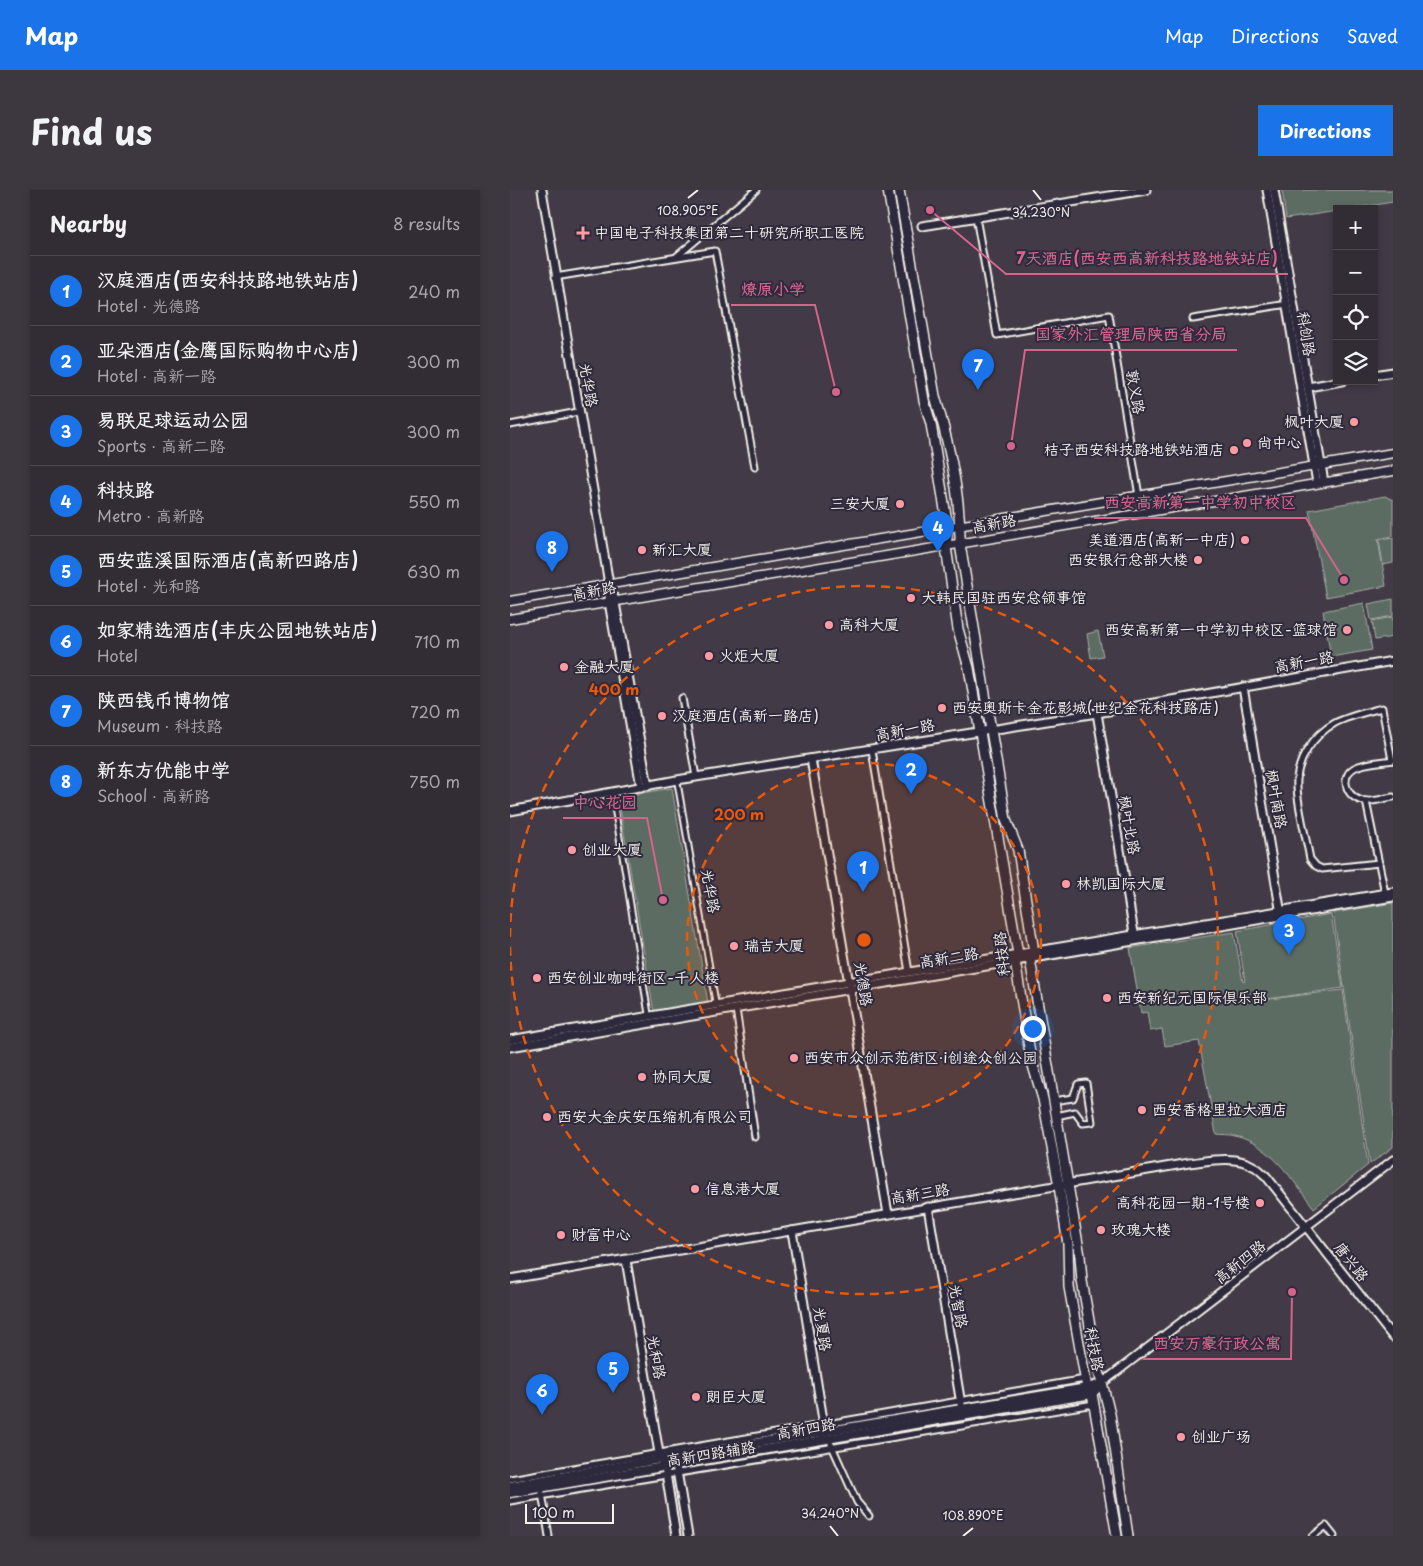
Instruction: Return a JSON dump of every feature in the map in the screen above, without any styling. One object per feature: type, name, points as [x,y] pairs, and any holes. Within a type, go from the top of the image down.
[{"type":"main road","name":"科技路","points":[[888,190],[924,400],[931,424],[948,528],[946,547],[958,629],[969,668],[981,732],[1031,1059],[1043,1098],[1080,1256],[1083,1290],[1096,1360],[1110,1414],[1128,1536]]},
{"type":"main road","name":"科技路","points":[[899,190],[934,396],[945,429],[960,526],[960,544],[1006,820],[1018,850],[1056,1116],[1068,1244],[1069,1287],[1085,1379],[1094,1404],[1117,1536]]},
{"type":"main road","name":"高新路","points":[[510,601],[1393,453]]},
{"type":"main road","name":"高新路","points":[[510,619],[946,547],[1393,470]]},
{"type":"main road","name":"高新四路","points":[[510,1486],[659,1456],[828,1436],[1089,1391],[1102,1383]]},
{"type":"main road","name":"高新四路","points":[[510,1493],[542,1491],[677,1469],[828,1436],[962,1410],[1089,1391]]},
{"type":"street","name":"光华路","points":[[542,190],[578,412],[613,601],[644,786]]},
{"type":"street","points":[[676,258],[756,190]]},
{"type":"street","points":[[922,226],[976,218],[1100,194],[1146,190]]},
{"type":"street","name":"科创路","points":[[1267,190],[1308,387],[1318,466]]},
{"type":"street","name":"科创路","points":[[1274,190],[1290,303],[1321,483]]},
{"type":"street","name":"敦义路","points":[[976,218],[997,335],[1109,315],[1139,496]]},
{"type":"street","points":[[556,277],[715,251],[755,467]]},
{"type":"street","points":[[1193,319],[1290,303]]},
{"type":"street","points":[[1378,375],[1393,372]]},
{"type":"street","points":[[1308,387],[1333,383]]},
{"type":"street","points":[[510,426],[578,412]]},
{"type":"street","name":"高新一路","points":[[510,811],[677,780],[1097,713],[1393,661]]},
{"type":"street","name":"枫叶南路","points":[[1242,687],[1281,914]]},
{"type":"street","points":[[682,698],[696,777]]},
{"type":"street","points":[[1379,863],[1322,869],[1316,866],[1310,859],[1296,786],[1300,765],[1312,742],[1334,724],[1382,708],[1392,760],[1353,768],[1348,774],[1345,783],[1349,792],[1356,799],[1366,801],[1393,797]]},
{"type":"street","name":"枫叶北路","points":[[1097,713],[1134,938]]},
{"type":"street","points":[[872,750],[909,972]]},
{"type":"street","name":"光德路","points":[[811,759],[888,1214]]},
{"type":"street","name":"光华路","points":[[677,780],[716,1006]]},
{"type":"street","points":[[612,792],[649,1017]]},
{"type":"street","points":[[1366,801],[1385,893]]},
{"type":"street","name":"高新二路","points":[[1281,914],[1393,892]]},
{"type":"street","name":"高新二路","points":[[510,1040],[1393,897]]},
{"type":"street","name":"高新二路","points":[[510,1047],[736,1009],[909,972],[1017,958]]},
{"type":"street","points":[[736,1009],[756,1137]]},
{"type":"street","points":[[1054,1101],[1073,1098],[1078,1084],[1086,1083],[1092,1122],[1083,1123],[1075,1112],[1056,1116]]},
{"type":"street","name":"高新三路","points":[[510,1279],[1189,1163],[1226,1160],[1253,1166],[1266,1176],[1307,1228]]},
{"type":"street","name":"高新四路","points":[[1102,1383],[1307,1228],[1393,1160]]},
{"type":"street","name":"光智路","points":[[928,1207],[962,1410]]},
{"type":"street","name":"唐兴路","points":[[1307,1228],[1393,1337]]},
{"type":"street","name":"光夏路","points":[[792,1231],[828,1436]]},
{"type":"street","name":"光和路","points":[[626,1260],[659,1456]]},
{"type":"street","points":[[828,1436],[961,1401],[1085,1379]]},
{"type":"street","points":[[828,1436],[1094,1404]]},
{"type":"street","points":[[828,1436],[857,1502],[869,1516]]},
{"type":"street","points":[[659,1456],[677,1469],[688,1536]]},
{"type":"street","points":[[659,1456],[665,1471],[676,1536]]},
{"type":"street","name":"高新四路辅路","points":[[510,1479],[659,1456]]},
{"type":"street","points":[[510,1500],[542,1491],[549,1536]]},
{"type":"street","points":[[1313,1536],[1326,1526],[1334,1536]]},
{"type":"green space","points":[[1282,190],[1393,190],[1393,202],[1375,205],[1333,205],[1333,212],[1286,219]]},
{"type":"green space","points":[[1385,496],[1393,500],[1393,536],[1378,539],[1386,586],[1326,597],[1309,510]]},
{"type":"green space","points":[[1393,538],[1393,563],[1383,565],[1379,540]]},
{"type":"green space","points":[[1393,599],[1393,616],[1371,620],[1368,604]]},
{"type":"green space","name":"西安高新第一中学初中校区-篮球馆","points":[[1364,603],[1372,650],[1331,657],[1323,611]]},
{"type":"green space","points":[[1393,617],[1393,637],[1375,640],[1372,621]]},
{"type":"green space","points":[[1098,631],[1103,656],[1091,658],[1087,634]]},
{"type":"green space","points":[[672,788],[708,1003],[654,1012],[618,797]]},
{"type":"green space","points":[[1393,903],[1393,1147],[1370,1164],[1333,913]]},
{"type":"green space","points":[[1331,914],[1343,988],[1261,1000],[1343,990],[1368,1165],[1314,1208],[1289,1175],[1260,1147],[1235,1136],[1216,1134],[1199,1041],[1165,1046],[1162,1029],[1150,1031],[1147,1012],[1141,1013],[1130,948],[1234,932],[1243,982],[1245,981],[1237,931]]},
{"type":"place","name":"7天酒店(西安西高新科技路地铁站店)","points":[[930,210]]},
{"type":"place","name":"中国电子科技集团第二十研究所职工医院","points":[[583,233]]},
{"type":"place","name":"陕西钱币博物馆","points":[[978,390]]},
{"type":"place","name":"燎原小学","points":[[836,392]]},
{"type":"place","name":"枫叶大厦","points":[[1354,422]]},
{"type":"place","name":"尚中心","points":[[1247,443]]},
{"type":"place","name":"国家外汇管理局陕西省分局","points":[[1011,446]]},
{"type":"place","name":"桔子西安科技路地铁站酒店","points":[[1234,450]]},
{"type":"place","name":"三安大厦","points":[[900,504]]},
{"type":"place","name":"美道酒店(高新一中店)","points":[[1245,540]]},
{"type":"place","name":"新汇大厦","points":[[642,550]]},
{"type":"place","name":"科技路","points":[[938,552]]},
{"type":"place","name":"西安银行总部大楼","points":[[1198,560]]},
{"type":"place","name":"新东方优能中学","points":[[552,572]]},
{"type":"place","name":"西安高新第一中学初中校区","points":[[1344,580]]},
{"type":"place","name":"大韩民国驻西安总领事馆","points":[[911,598]]},
{"type":"place","name":"高科大厦","points":[[829,625]]},
{"type":"place","name":"西安高新第一中学初中校区-篮球馆","points":[[1347,630]]},
{"type":"place","name":"火炬大厦","points":[[709,656]]},
{"type":"place","name":"金融大厦","points":[[564,667]]},
{"type":"place","name":"西安奥斯卡金花影城(世纪金花科技路店)","points":[[942,708]]},
{"type":"place","name":"汉庭酒店(高新一路店)","points":[[662,716]]},
{"type":"place","name":"亚朵酒店(金鹰国际购物中心店)","points":[[911,794]]},
{"type":"place","name":"创业大厦","points":[[572,850]]},
{"type":"place","name":"林凯国际大厦","points":[[1066,884]]},
{"type":"place","name":"汉庭酒店(西安科技路地铁站店)","points":[[863,892]]},
{"type":"place","name":"中心花园","points":[[663,900]]},
{"type":"place","name":"瑞吉大厦","points":[[734,946]]},
{"type":"place","name":"易联足球运动公园","points":[[1289,955]]},
{"type":"place","name":"西安创业咖啡街区-千人楼","points":[[537,978]]},
{"type":"place","name":"西安新纪元国际俱乐部","points":[[1107,998]]},
{"type":"place","name":"西安市众创示范街区·i创途众创公园","points":[[794,1058]]},
{"type":"place","name":"协同大厦","points":[[642,1077]]},
{"type":"place","name":"西安香格里拉大酒店","points":[[1142,1110]]},
{"type":"place","name":"西安大金庆安压缩机有限公司","points":[[547,1117]]},
{"type":"place","name":"信息港大厦","points":[[695,1189]]},
{"type":"place","name":"高科花园一期-1号楼","points":[[1260,1203]]},
{"type":"place","name":"玫瑰大楼","points":[[1101,1230]]},
{"type":"place","name":"财富中心","points":[[561,1235]]},
{"type":"place","name":"西安万豪行政公寓","points":[[1292,1292]]},
{"type":"place","name":"西安蓝溪国际酒店(高新四路店)","points":[[613,1393]]},
{"type":"place","name":"朗臣大厦","points":[[696,1397]]},
{"type":"place","name":"如家精选酒店(丰庆公园地铁站店)","points":[[542,1415]]},
{"type":"place","name":"创业广场","points":[[1181,1437]]}]
